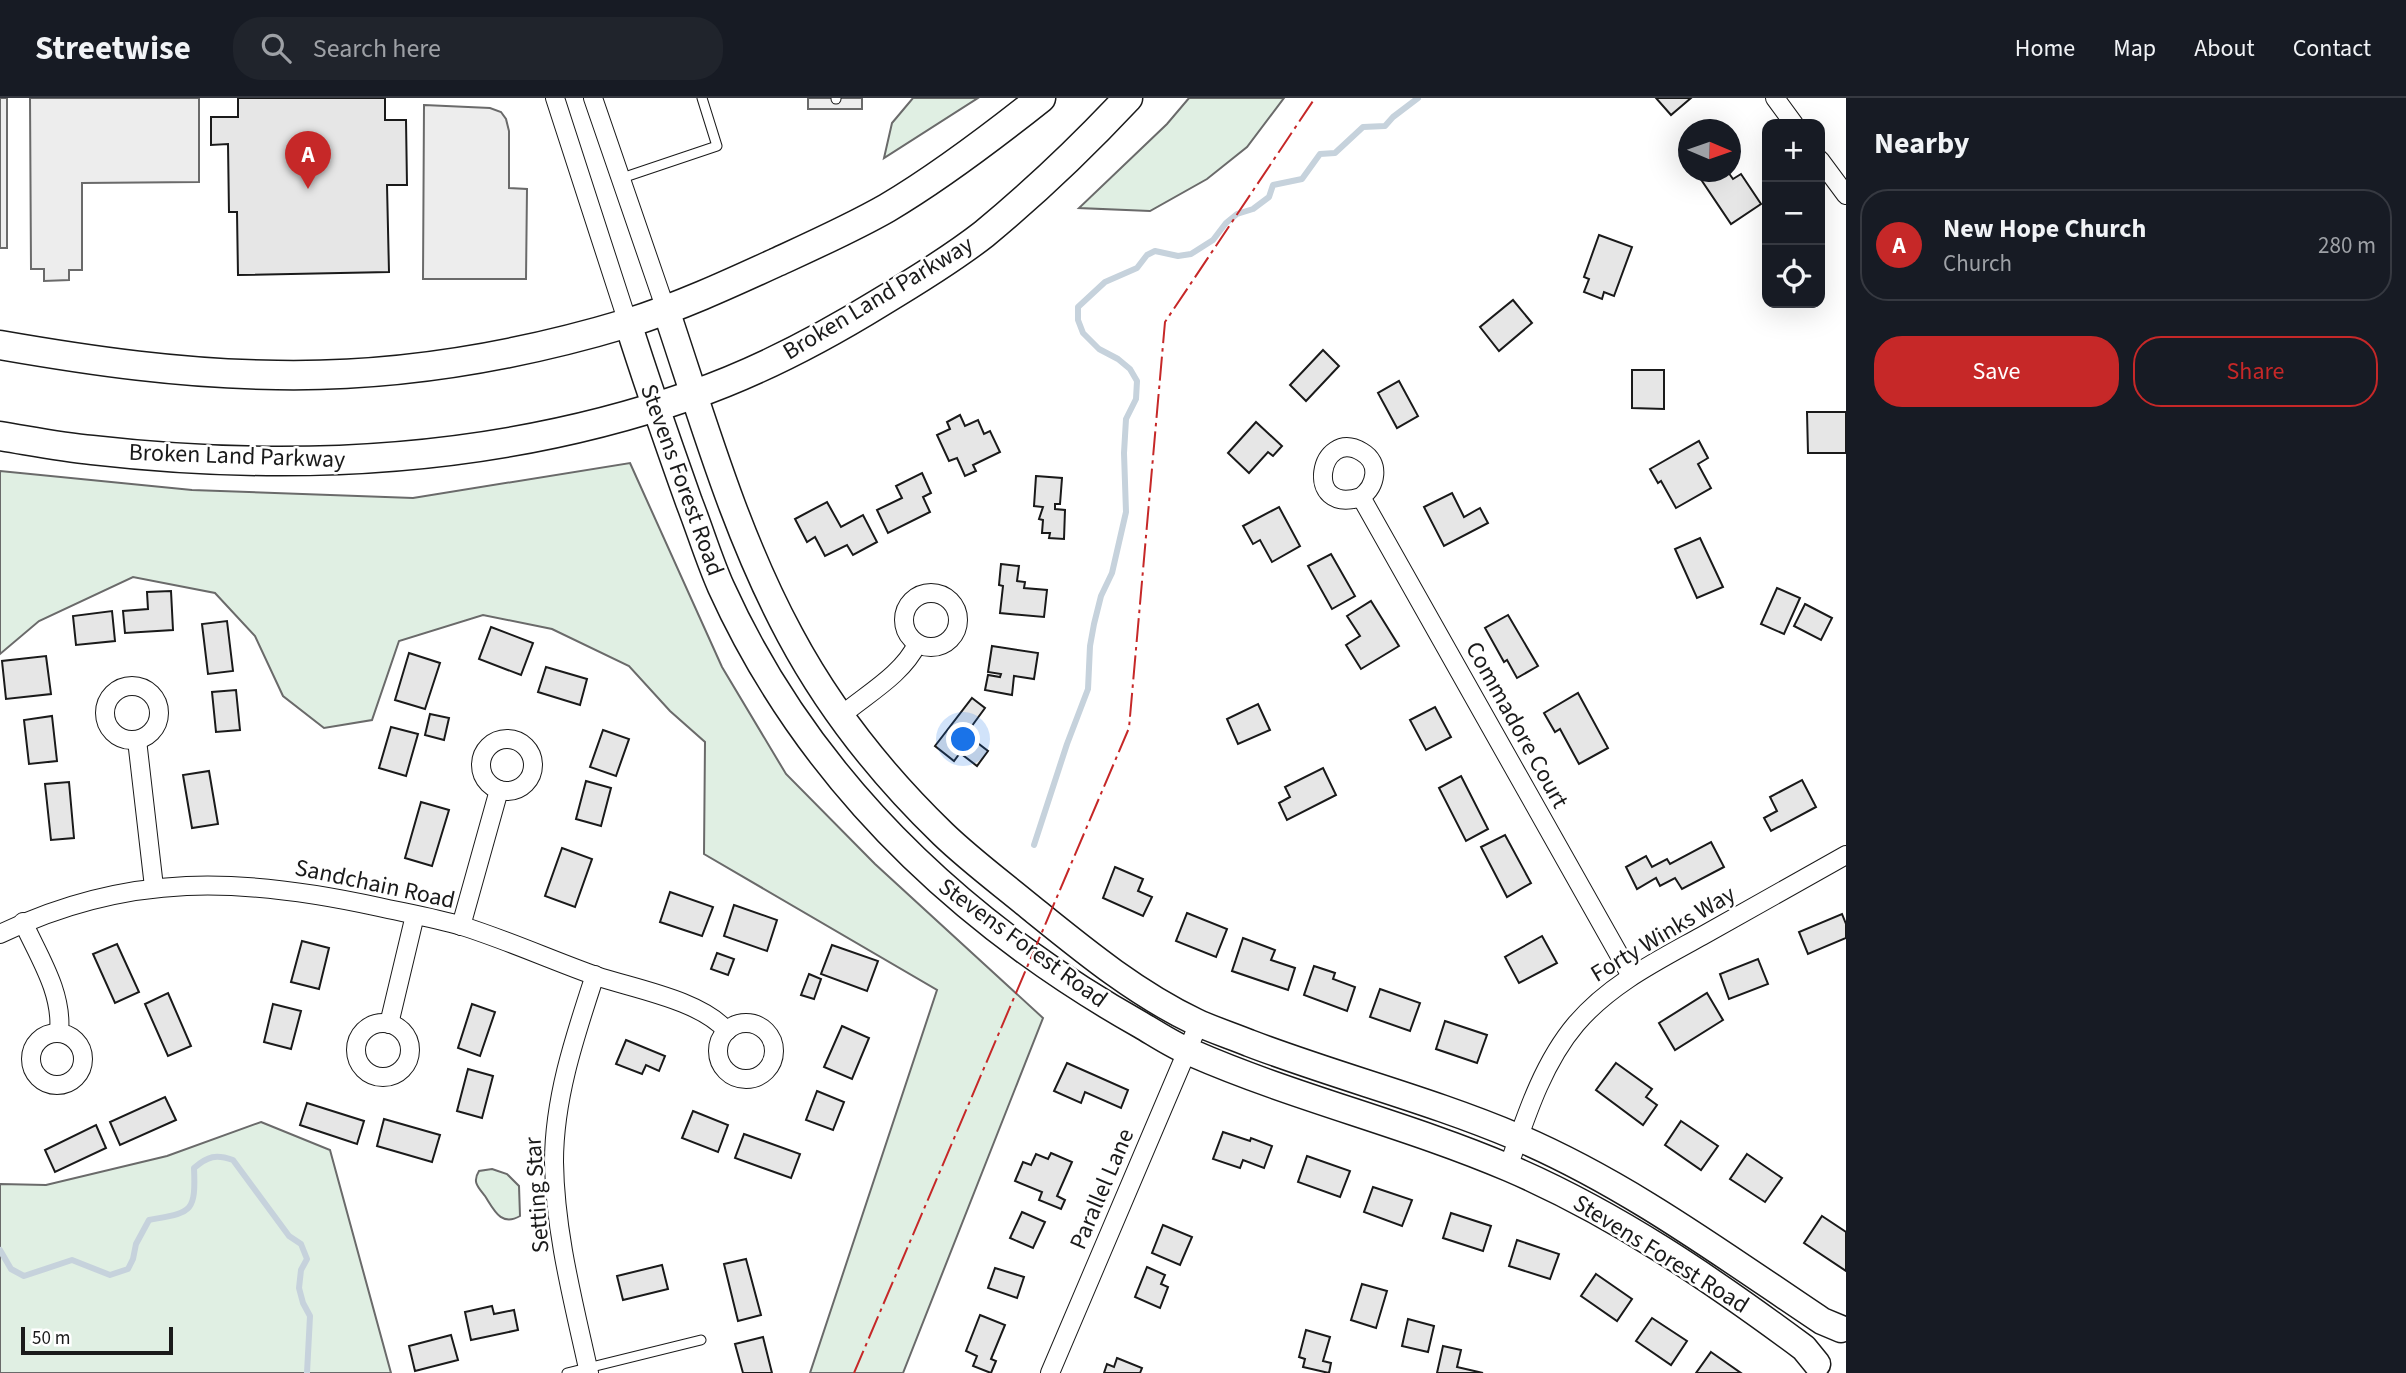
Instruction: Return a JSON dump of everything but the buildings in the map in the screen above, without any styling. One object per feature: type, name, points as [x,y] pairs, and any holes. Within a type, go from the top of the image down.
[{"type":"main road","points":[[0,345],[104,363],[278,375],[342,374],[467,360],[535,348],[666,310],[823,242],[888,207],[996,134],[1041,98]]},
{"type":"main road","name":"Broken Land Parkway","points":[[0,436],[91,450],[148,455],[271,462],[336,461],[402,457],[488,445],[547,435],[655,407],[780,359],[914,282],[981,236],[1086,143],[1128,98]]},
{"type":"street","name":"Stevens Forest Road","points":[[555,98],[655,407],[720,586],[755,654],[785,704],[845,784],[913,860],[973,912],[1084,991],[1187,1052],[1508,1168],[1586,1204],[1644,1238],[1772,1324],[1804,1348],[1818,1369]]},
{"type":"street","name":"Stevens Forest Road","points":[[593,98],[730,502],[758,570],[791,638],[842,715],[875,761],[943,834],[1078,946],[1161,1004],[1199,1023],[1284,1056],[1450,1111],[1519,1138],[1603,1178],[1661,1213],[1822,1321],[1844,1328]]},
{"type":"street","points":[[1775,98],[1790,119]]},
{"type":"street","points":[[1825,167],[1846,195]]},
{"type":"street","name":"Commadore Court","points":[[1361,497],[1631,976]]},
{"type":"street","points":[[842,715],[910,659],[917,644]]},
{"type":"street","points":[[137,740],[155,887]]},
{"type":"street","points":[[461,926],[499,790]]},
{"type":"street","name":"Forty Winks Way","points":[[1508,1168],[1540,1083],[1557,1051],[1590,1009],[1631,976],[1846,855]]},
{"type":"street","name":"Sandchain Road","points":[[0,934],[65,906],[155,887],[233,885],[277,888],[327,895],[461,926],[595,975],[699,1009],[717,1020],[727,1031]]},
{"type":"street","points":[[389,1024],[415,915]]},
{"type":"street","points":[[23,922],[57,996],[61,1014],[59,1032]]},
{"type":"street","name":"Setting Star","points":[[588,1371],[560,1236],[554,1163],[557,1121],[571,1047],[595,975]]},
{"type":"street","name":"Parallel Lane","points":[[1050,1373],[1199,1023]]},
{"type":"street","name":"Stevens Forest Road","points":[[1818,1369],[1818,1353],[1822,1342],[1844,1328]]},
{"type":"lane","points":[[622,178],[717,146],[702,98]]},
{"type":"lane","points":[[568,1373],[588,1371],[701,1340]]},
{"type":"green space","points":[[913,98],[978,98],[884,158],[892,123]]},
{"type":"green space","points":[[1189,98],[1284,98],[1247,147],[1207,179],[1150,211],[1079,208],[1167,124]]},
{"type":"green space","points":[[630,463],[722,667],[786,774],[875,864],[1043,1018],[903,1373],[810,1373],[937,990],[704,854],[705,742],[670,711],[629,666],[552,629],[483,615],[399,641],[372,720],[324,728],[283,696],[255,636],[215,593],[133,577],[39,621],[0,654],[0,471],[192,490],[413,498]]},
{"type":"green space","points":[[261,1122],[330,1150],[391,1373],[0,1373],[0,1184],[46,1185],[167,1156]]},
{"type":"green space","points":[[492,1169],[507,1174],[519,1186],[520,1216],[513,1219],[503,1218],[478,1187],[476,1178],[479,1171]]},
{"type":"shaded area","points":[[0,98],[7,98],[7,248],[0,248]]},
{"type":"shaded area","points":[[30,98],[199,98],[199,182],[82,183],[82,270],[69,270],[69,280],[44,281],[44,269],[31,269]]},
{"type":"shaded area","points":[[808,98],[862,98],[862,109],[808,109]]},
{"type":"shaded area","points":[[424,105],[490,108],[501,112],[506,119],[509,131],[509,188],[527,189],[526,279],[423,279]]},
{"type":"waterway","points":[[1034,845],[1088,689],[1094,624],[1101,596],[1112,573],[1126,512],[1126,419],[1136,399],[1137,381],[1130,369],[1099,349],[1083,333],[1078,320],[1078,307],[1105,282],[1137,268],[1147,255],[1155,251],[1178,256],[1191,254],[1213,240],[1237,214],[1253,209],[1269,197],[1273,185],[1302,179],[1320,154],[1335,153],[1363,127],[1385,126],[1418,98]]},
{"type":"waterway","points":[[0,1250],[11,1269],[24,1276],[72,1260],[110,1275],[128,1269],[136,1244],[149,1220],[182,1212],[192,1203],[194,1168],[212,1157],[233,1160],[289,1236],[301,1244],[307,1259],[301,1270],[299,1288],[310,1316],[307,1373]]},
{"type":"power","points":[[854,1373],[1129,728],[1165,322],[1315,98]]},
{"type":"place","name":"New Hope Church","points":[[308,189]]}]
